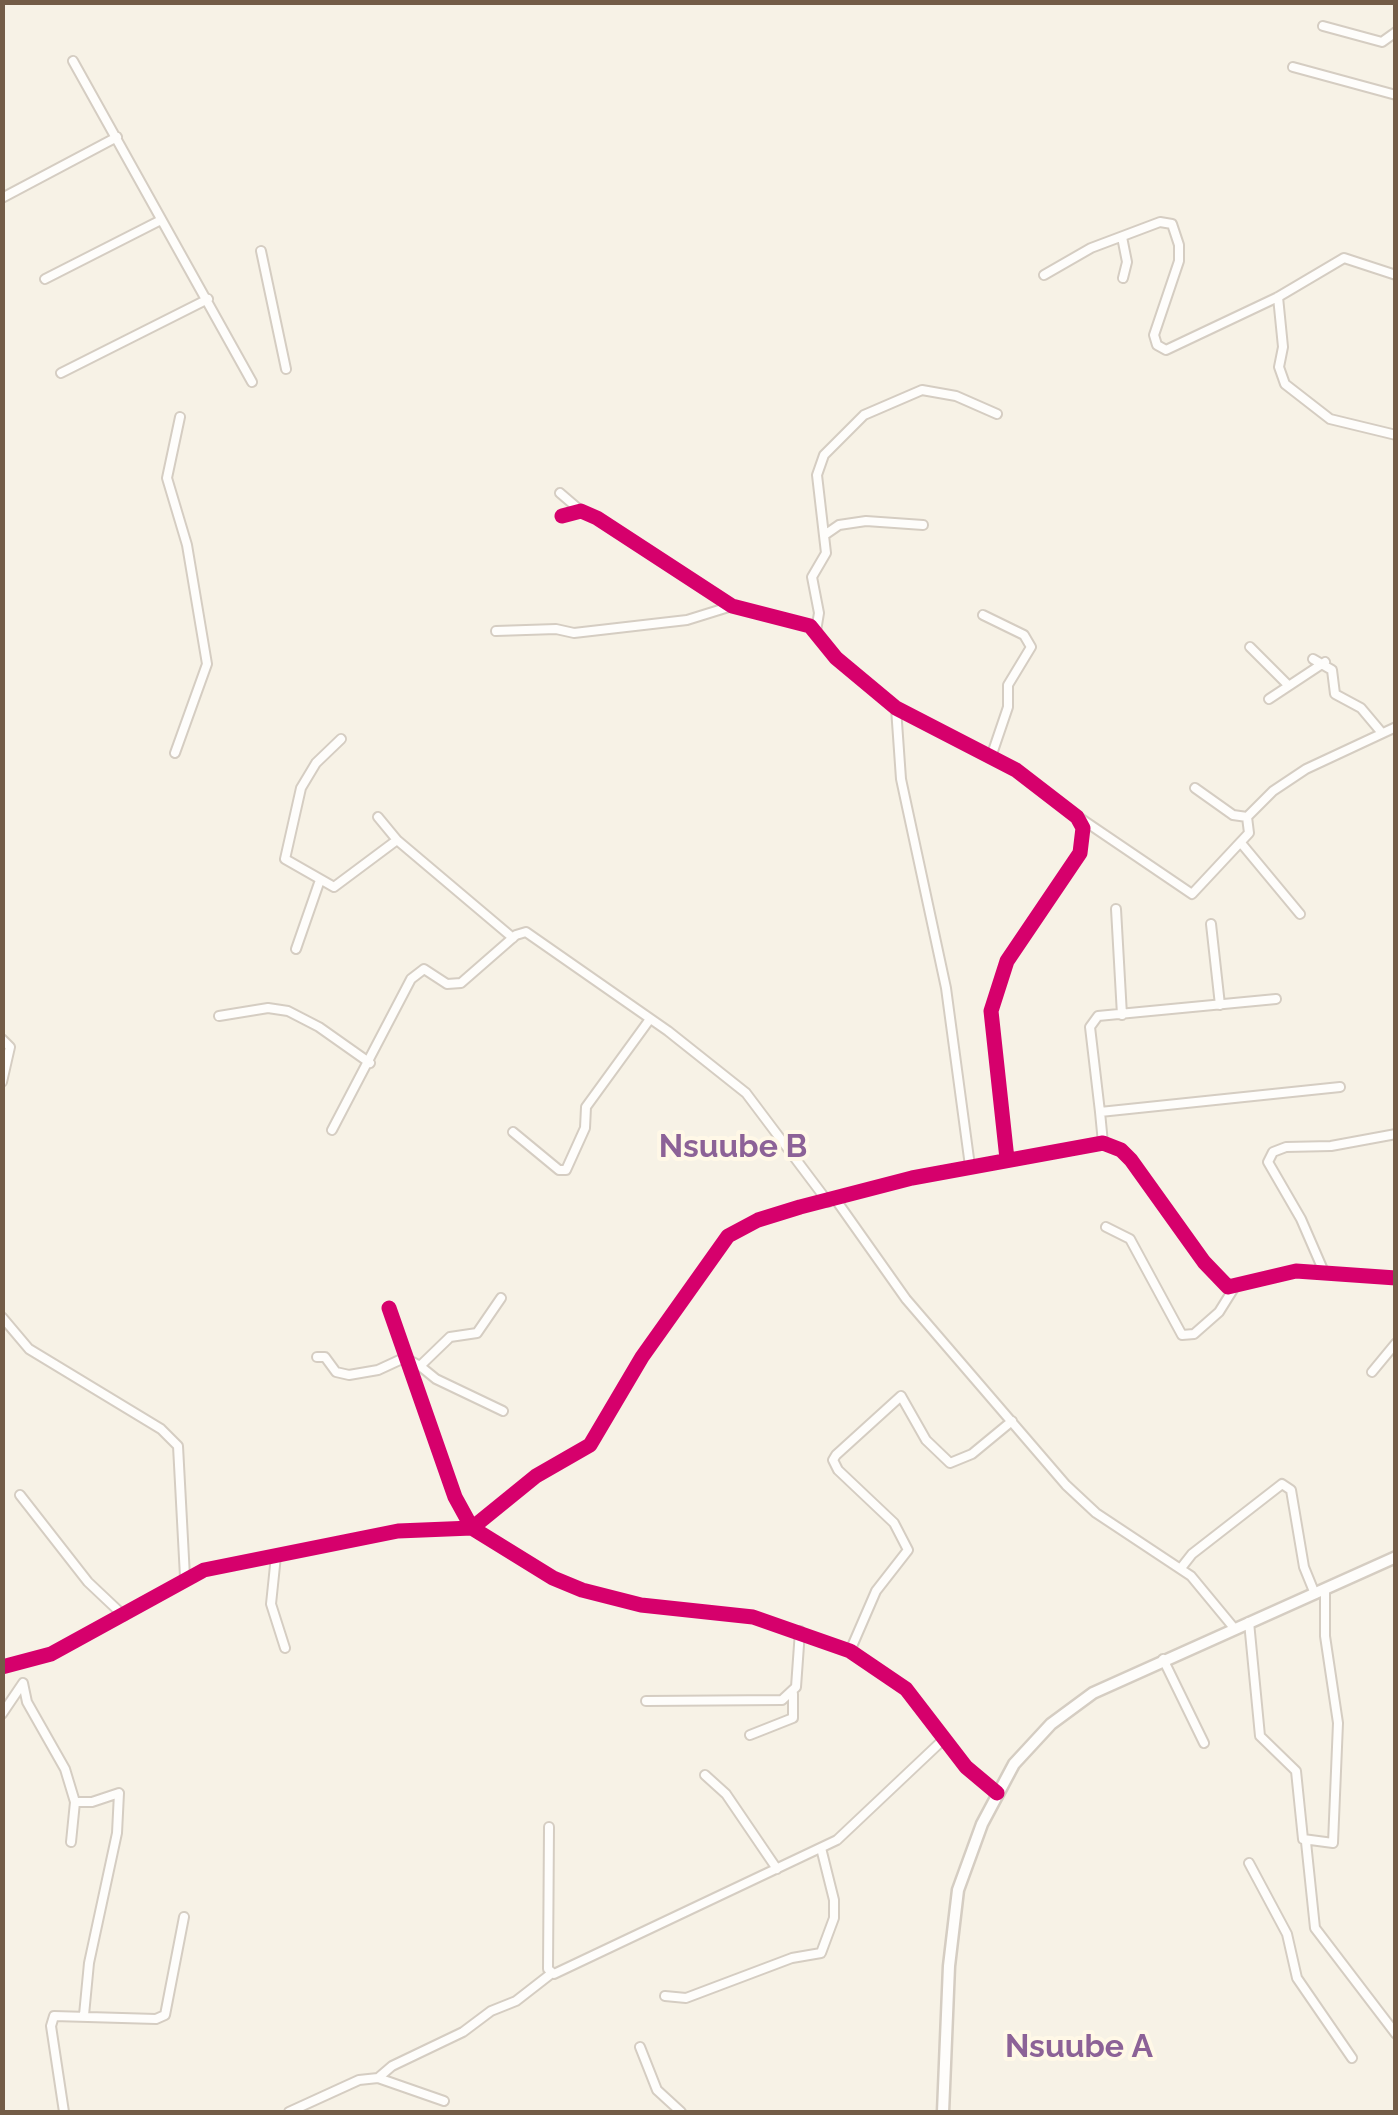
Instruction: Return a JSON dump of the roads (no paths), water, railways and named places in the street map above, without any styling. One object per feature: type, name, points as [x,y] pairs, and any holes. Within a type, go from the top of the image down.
[{"type":"street","points":[[1323,26],[1382,42],[1396,32]]},
{"type":"street","points":[[73,61],[252,382]]},
{"type":"street","points":[[1294,66],[1396,95]]},
{"type":"street","points":[[2,198],[117,137]]},
{"type":"street","points":[[45,278],[161,220]]},
{"type":"street","points":[[1044,275],[1160,222],[1176,229],[1179,261],[1154,336],[1160,348],[1171,349],[1278,297],[1347,257],[1394,276],[1396,288]]},
{"type":"street","points":[[1122,237],[1127,262],[1123,278]]},
{"type":"street","points":[[261,251],[286,368]]},
{"type":"street","points":[[1278,297],[1283,347],[1279,367],[1285,384],[1330,420],[1396,434]]},
{"type":"street","points":[[61,374],[208,299]]},
{"type":"street","points":[[816,631],[819,613],[812,577],[822,566],[826,534],[818,468],[824,455],[864,416],[922,390],[956,396],[997,414]]},
{"type":"street","points":[[176,754],[206,664],[187,545],[167,478],[180,417]]},
{"type":"street","points":[[560,493],[581,511],[688,574],[732,606],[804,623],[816,631],[836,658],[896,708],[990,757],[1192,894],[1249,834],[1247,818]]},
{"type":"street","points":[[562,516],[581,511]]},
{"type":"street","points":[[826,534],[839,524],[866,521],[923,525]]},
{"type":"street","points":[[496,631],[556,629],[574,633],[687,620],[732,606]]},
{"type":"street","points":[[983,615],[1024,636],[1031,647],[1008,685],[1008,706],[990,757]]},
{"type":"street","points":[[1250,647],[1288,686]]},
{"type":"street","points":[[1313,659],[1325,662],[1332,670],[1334,694],[1361,708],[1382,733]]},
{"type":"street","points":[[1269,699],[1325,662]]},
{"type":"street","points":[[896,708],[901,779],[918,840],[946,988],[970,1166]]},
{"type":"street","points":[[1247,818],[1291,778],[1396,726]]},
{"type":"street","points":[[342,739],[316,763],[301,788],[285,859],[334,887],[397,840]]},
{"type":"street","points":[[1195,788],[1233,815],[1247,818]]},
{"type":"street","points":[[378,817],[397,840],[513,938]]},
{"type":"street","points":[[1007,1159],[991,1012],[1006,961],[1080,853],[1083,828],[1077,817]]},
{"type":"street","points":[[1241,843],[1300,914]]},
{"type":"street","points":[[296,948],[320,880]]},
{"type":"street","points":[[1116,909],[1122,1015]]},
{"type":"street","points":[[1211,924],[1220,1005]]},
{"type":"street","points":[[332,1130],[370,1063],[402,994],[418,972],[428,970],[447,984],[461,983],[513,938],[529,933],[650,1019],[754,1100],[906,1299],[1080,1499],[1181,1568],[1234,1628]]},
{"type":"street","points":[[1103,1144],[1090,1027],[1098,1016],[1276,1000]]},
{"type":"street","points":[[219,1016],[268,1008],[288,1011],[370,1063]]},
{"type":"street","points":[[513,1132],[558,1170],[566,1170],[585,1128],[586,1108],[650,1019]]},
{"type":"street","points":[[2,1039],[10,1047],[2,1082]]},
{"type":"street","points":[[1100,1112],[1340,1087]]},
{"type":"street","points":[[1324,1272],[1301,1219],[1268,1162],[1273,1152],[1286,1147],[1331,1146],[1396,1134]]},
{"type":"street","points":[[2,1667],[29,1662],[124,1616],[184,1577],[398,1531],[472,1528],[536,1476],[590,1445],[642,1357],[728,1236],[758,1220],[970,1166],[1103,1144],[1121,1150],[1131,1160],[1223,1284],[1234,1288],[1281,1272],[1396,1278]]},
{"type":"street","points":[[1106,1228],[1130,1239],[1182,1335],[1194,1334],[1220,1312],[1234,1288]]},
{"type":"street","points":[[420,1366],[450,1338],[478,1333],[502,1298]]},
{"type":"street","points":[[389,1308],[455,1497],[472,1528],[553,1578],[582,1590],[641,1606],[753,1617],[850,1652],[906,1689],[972,1774],[998,1793]]},
{"type":"street","points":[[2,1317],[29,1349],[161,1429],[178,1446],[184,1577]]},
{"type":"street","points":[[1372,1372],[1396,1343]]},
{"type":"street","points":[[317,1357],[325,1357],[336,1372],[348,1375],[378,1370],[403,1357]]},
{"type":"street","points":[[403,1357],[436,1379],[503,1411]]},
{"type":"street","points":[[850,1652],[876,1592],[908,1550],[894,1524],[838,1470],[833,1460],[836,1455],[901,1396],[926,1440],[950,1463],[972,1454],[1012,1421]]},
{"type":"street","points":[[1181,1568],[1192,1554],[1282,1484],[1291,1490],[1304,1567],[1320,1592],[1338,1723],[1336,1839],[1330,1844],[1306,1842]]},
{"type":"street","points":[[20,1494],[88,1582],[124,1616]]},
{"type":"street","points":[[276,1556],[270,1604],[285,1648]]},
{"type":"street","points":[[943,2112],[955,1908],[968,1855],[998,1793],[1034,1740],[1093,1693],[1396,1557]]},
{"type":"street","points":[[1250,1622],[1258,1730],[1266,1746],[1296,1771],[1315,1928],[1396,2034]]},
{"type":"street","points":[[750,1735],[793,1718],[800,1632]]},
{"type":"street","points":[[1162,1659],[1204,1744]]},
{"type":"street","points":[[2,1714],[23,1683],[29,1662]]},
{"type":"street","points":[[23,1683],[27,1702],[72,1785],[72,1842]]},
{"type":"street","points":[[646,1701],[774,1702],[793,1694]]},
{"type":"street","points":[[378,2078],[392,2066],[516,2001],[552,1973],[846,1835],[869,1805],[944,1738]]},
{"type":"street","points":[[705,1775],[726,1794],[777,1869]]},
{"type":"street","points":[[75,1802],[92,1802],[119,1793],[117,1833],[89,1963],[84,2015]]},
{"type":"street","points":[[549,1827],[548,1964],[552,1973]]},
{"type":"street","points":[[666,1996],[686,1998],[792,1958],[821,1953],[834,1918],[821,1848]]},
{"type":"street","points":[[1248,1863],[1287,1934],[1297,1978],[1352,2058]]},
{"type":"street","points":[[64,2112],[52,2021],[58,2014],[156,2019],[164,2015],[184,1917]]},
{"type":"street","points":[[640,2046],[657,2090],[681,2112]]},
{"type":"street","points":[[289,2112],[360,2080],[378,2078],[444,2101]]},
{"type":"district","name":"Nsuube B","points":[[733,1147]]},
{"type":"district","name":"Nsuube A","points":[[1079,2047]]}]
